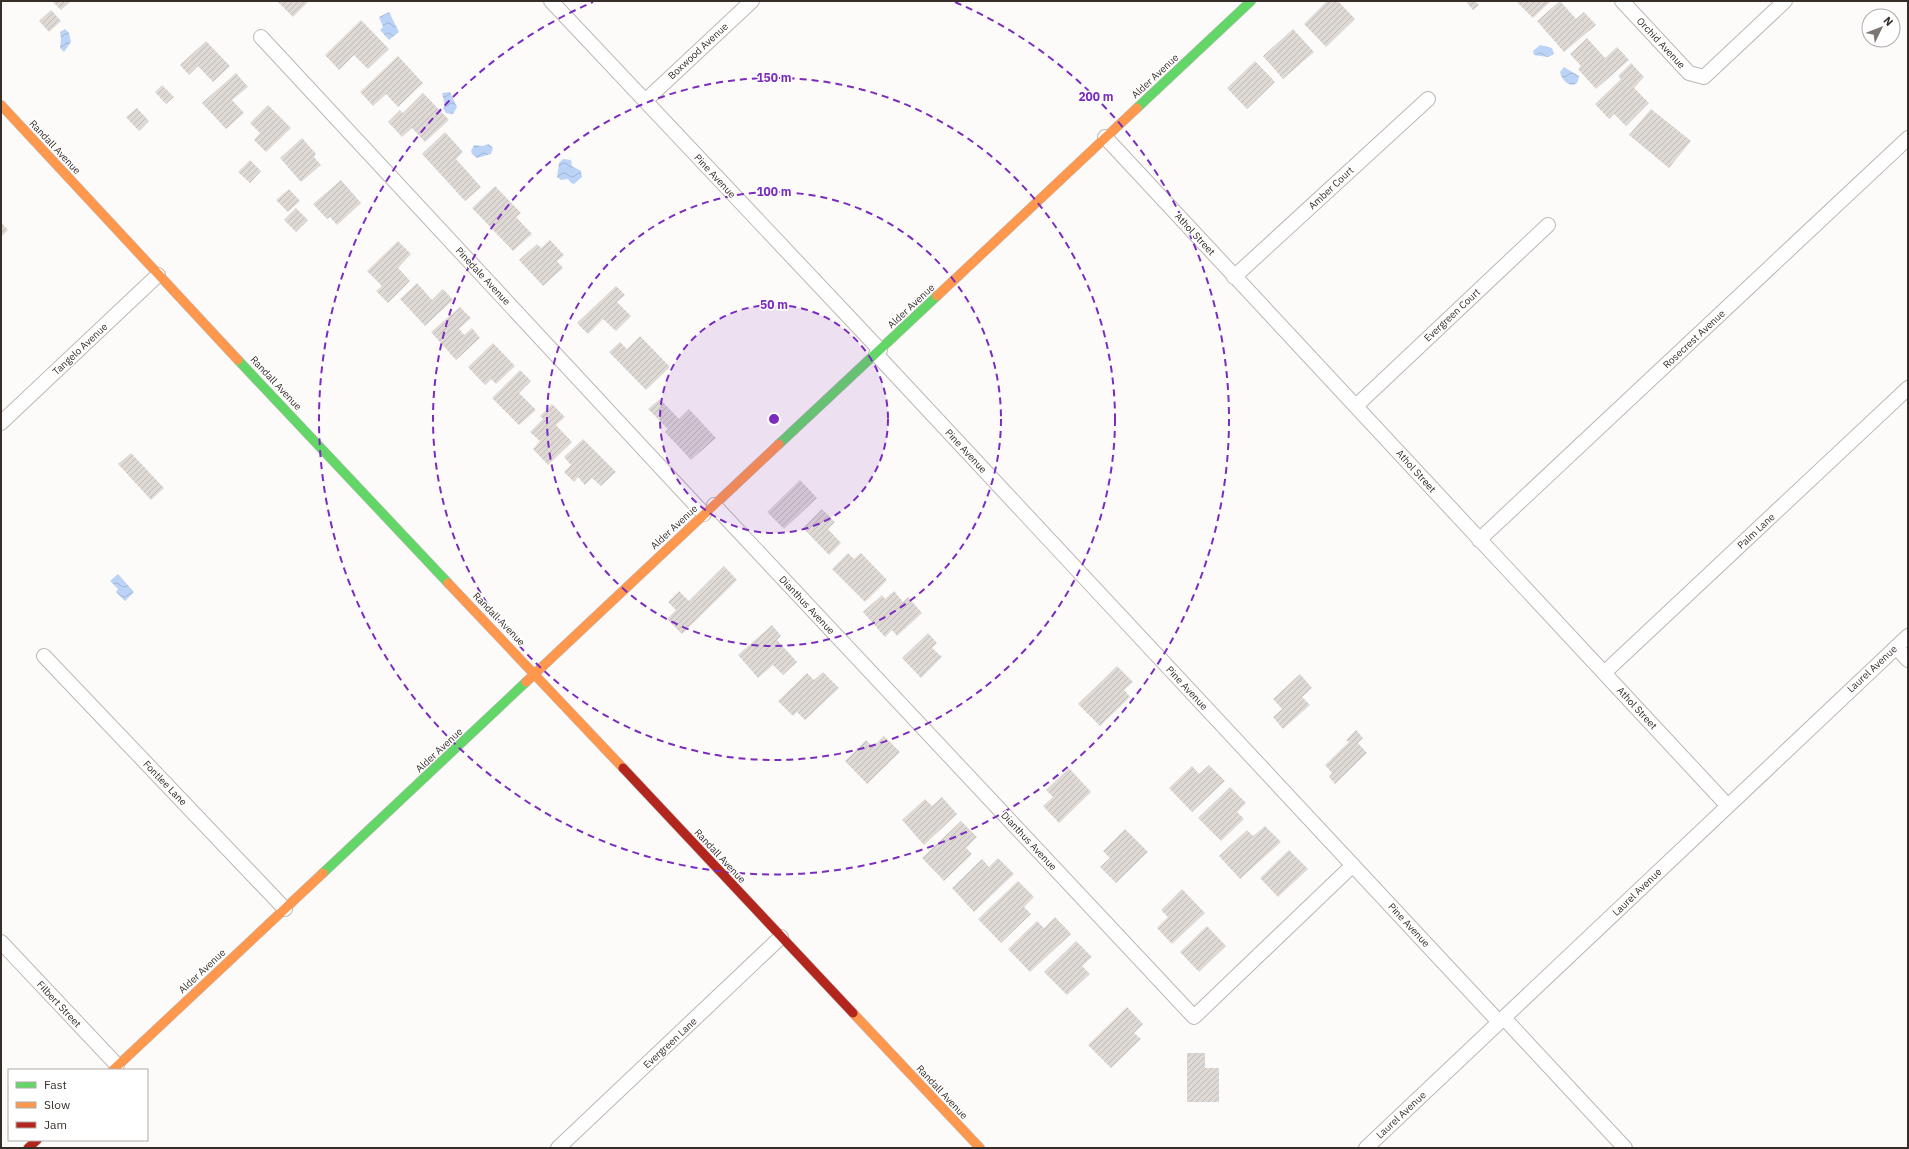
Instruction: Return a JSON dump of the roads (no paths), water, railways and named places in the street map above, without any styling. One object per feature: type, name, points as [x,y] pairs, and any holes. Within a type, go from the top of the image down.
[{"type":"main road","name":"Alder Avenue","points":[[115,1068],[1251,1]]},
{"type":"main road","name":"Randall Avenue","points":[[1,105],[158,275],[536,674],[980,1148]]},
{"type":"main road","points":[[28,1148],[36,1141]]},
{"type":"street","name":"Pine Avenue","points":[[551,1],[1353,865],[1625,1148]]},
{"type":"street","name":"Boxwood Avenue","points":[[645,101],[752,1]]},
{"type":"street","name":"Orchid Avenue","points":[[1622,1],[1689,73],[1704,77],[1785,1]]},
{"type":"street","name":"Pinedale Avenue","points":[[261,38],[709,510]]},
{"type":"street","name":"Amber Court","points":[[1234,277],[1428,99]]},
{"type":"street","name":"Athol Street","points":[[1106,137],[1234,277],[1727,805]]},
{"type":"street","name":"Rosecrest Avenue","points":[[1479,540],[1908,138]]},
{"type":"street","name":"Evergreen Court","points":[[1356,406],[1548,225]]},
{"type":"street","name":"Tangelo Avenue","points":[[1,423],[158,275]]},
{"type":"street","name":"Palm Lane","points":[[1604,674],[1908,388]]},
{"type":"street","name":"Dianthus Avenue","points":[[709,510],[1194,1016],[1353,865]]},
{"type":"street","name":"Laurel Avenue","points":[[1371,1146],[1727,805],[1908,636]]},
{"type":"street","points":[[1896,647],[1908,660]]},
{"type":"street","name":"Fontlee Lane","points":[[44,656],[285,909]]},
{"type":"street","name":"Evergreen Lane","points":[[558,1148],[781,937]]},
{"type":"street","name":"Filbert Street","points":[[1,942],[115,1068]]},
{"type":"water","points":[[389,12],[399,32],[389,40],[380,30],[383,27],[379,17]]},
{"type":"water","points":[[65,29],[69,33],[71,42],[64,52],[60,48],[60,32]]},
{"type":"water","points":[[1540,45],[1552,48],[1554,54],[1548,57],[1534,55],[1533,51]]},
{"type":"water","points":[[1564,67],[1579,76],[1576,84],[1570,85],[1562,78],[1560,72]]},
{"type":"water","points":[[450,92],[457,107],[453,114],[446,113],[443,108],[445,106],[442,93]]},
{"type":"water","points":[[489,144],[493,148],[491,154],[477,158],[472,154],[471,151],[474,145],[482,146]]},
{"type":"water","points":[[563,159],[571,160],[572,166],[581,171],[582,177],[574,184],[568,179],[561,180],[557,177],[559,163]]},
{"type":"water","points":[[118,574],[134,592],[125,601],[116,592],[118,589],[110,581]]}]
